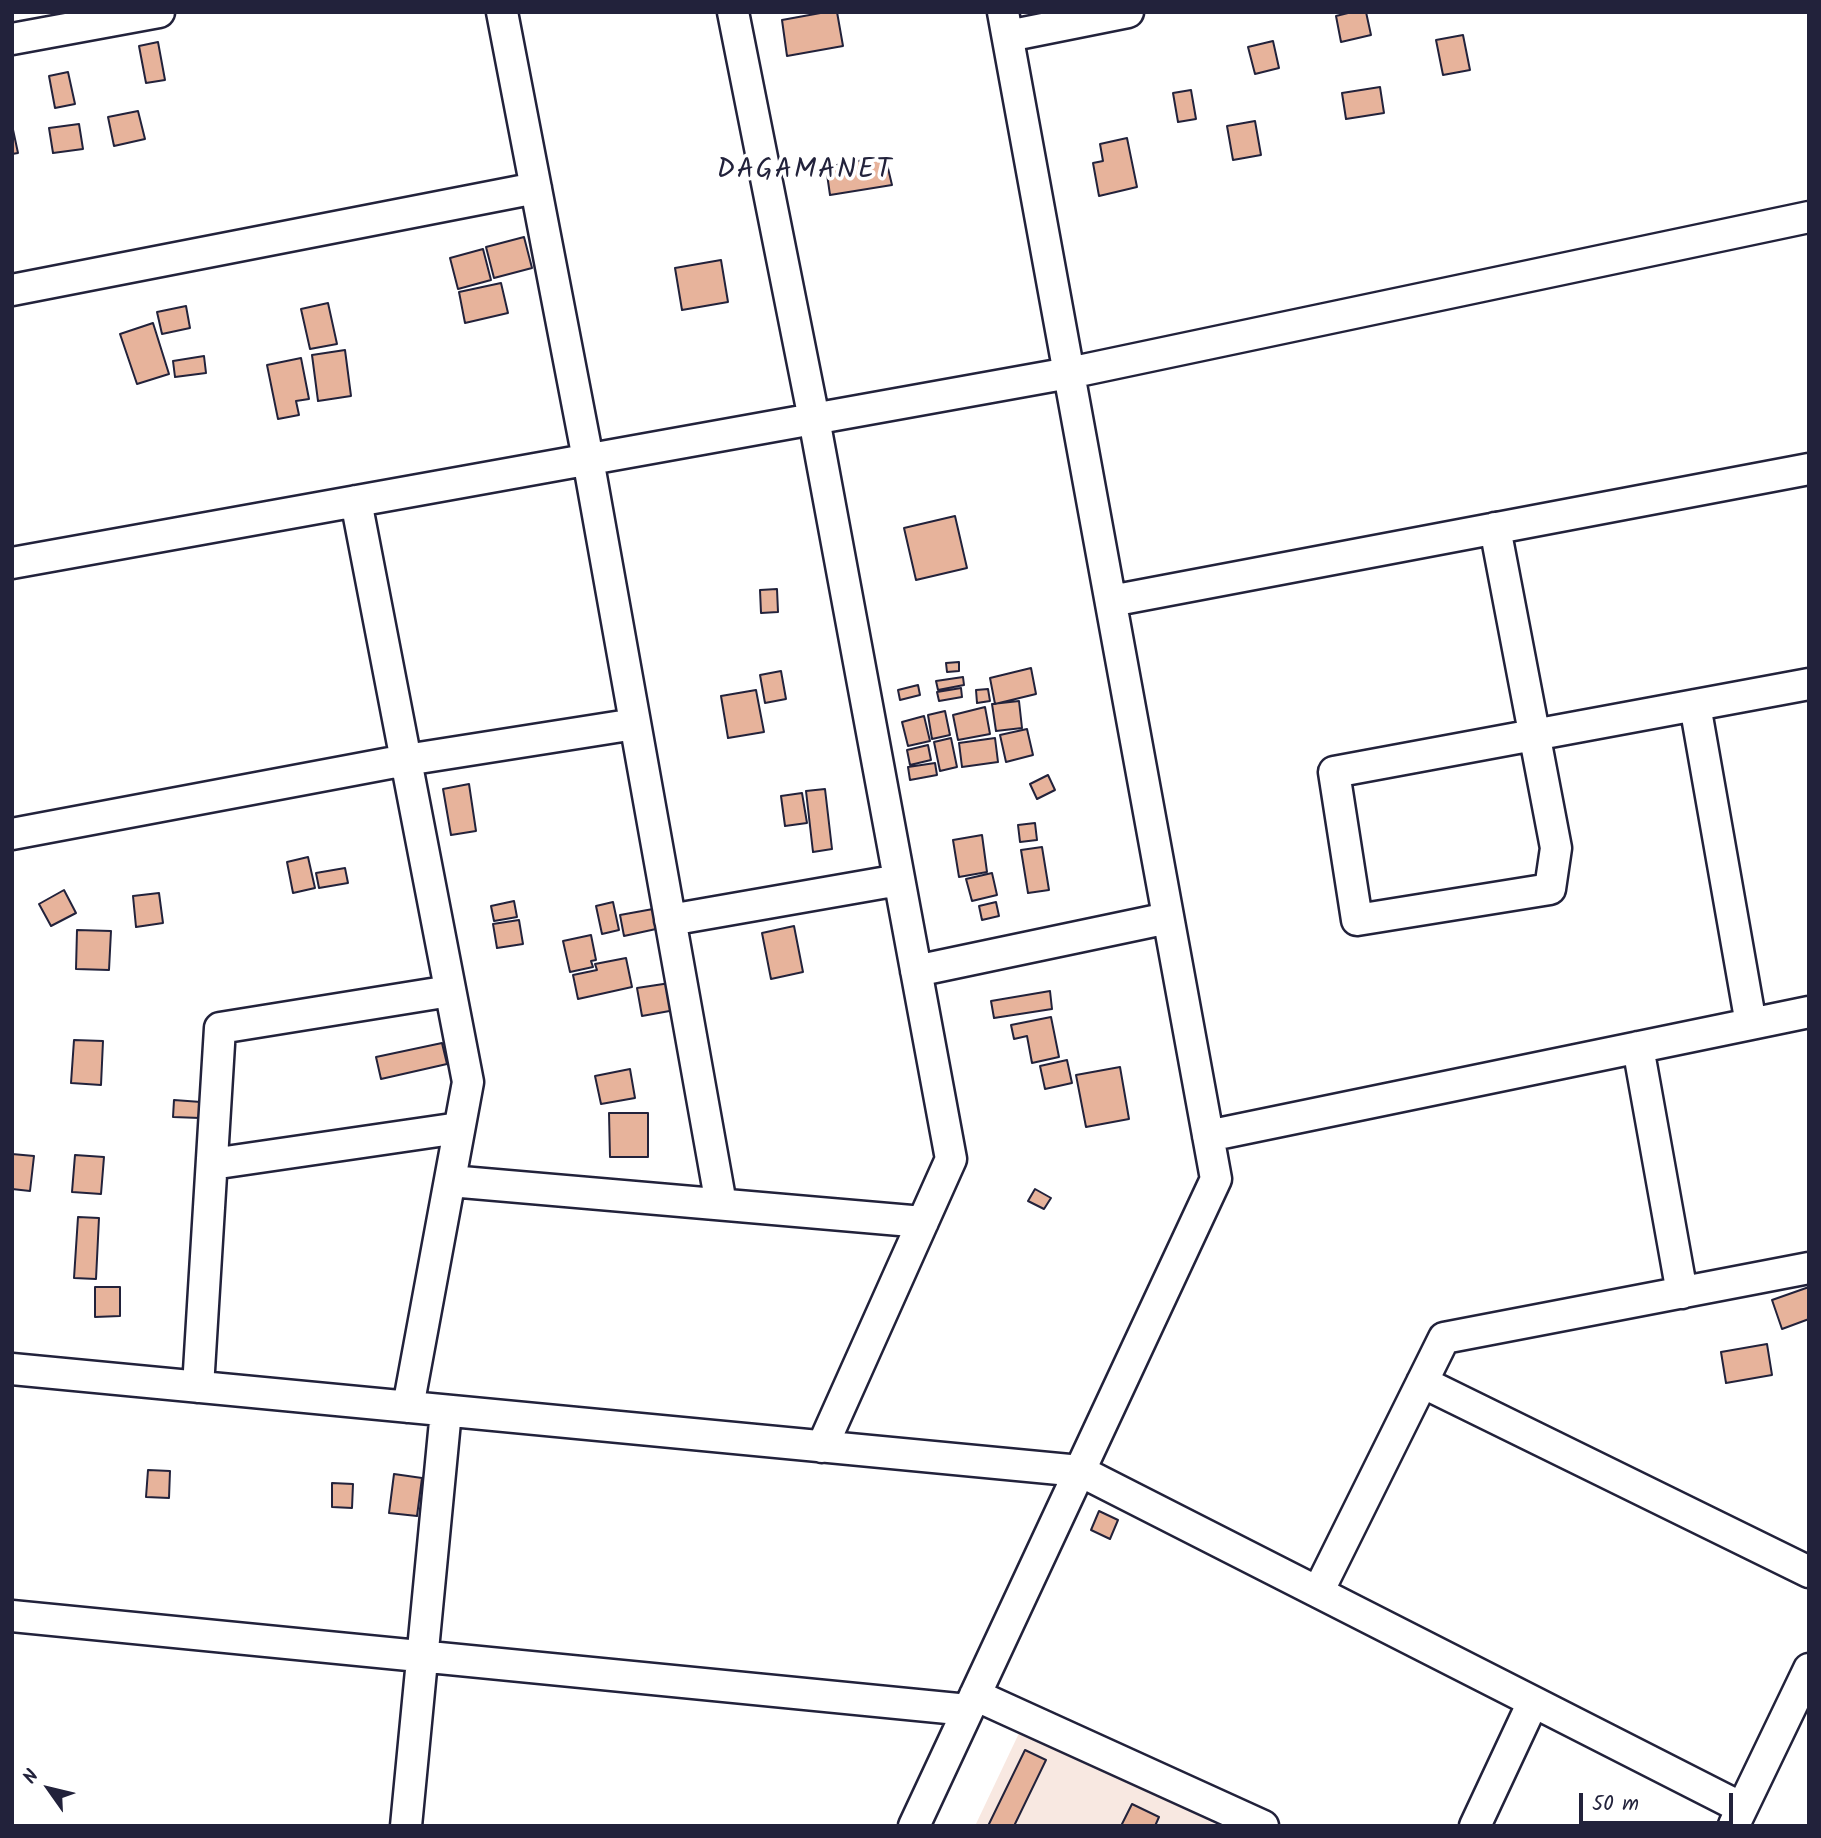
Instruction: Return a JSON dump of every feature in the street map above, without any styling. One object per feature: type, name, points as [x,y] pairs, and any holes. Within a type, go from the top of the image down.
[{"type":"street","points":[[12,39],[54,22],[159,12]]},
{"type":"street","points":[[502,12],[588,459],[721,1204]]},
{"type":"street","points":[[733,12],[814,418],[951,1159],[822,1447]]},
{"type":"street","points":[[914,1826],[1216,1179],[1006,24],[1128,12]]},
{"type":"street","points":[[12,290],[536,188]]},
{"type":"street","points":[[12,563],[1069,373],[1809,217]]},
{"type":"street","points":[[1111,601],[1809,469]]},
{"type":"street","points":[[356,501],[468,1082],[408,1407]]},
{"type":"street","points":[[1495,528],[1534,734],[1556,848],[1550,889],[1357,920],[1334,772],[1534,734],[1809,684]]},
{"type":"street","points":[[1695,705],[1751,1024]]},
{"type":"street","points":[[12,834],[406,760],[635,724]]},
{"type":"street","points":[[670,920],[899,880]]},
{"type":"street","points":[[916,971],[1168,918]]},
{"type":"street","points":[[198,1387],[220,1028],[450,991]]},
{"type":"street","points":[[1208,1136],[1809,1012]]},
{"type":"street","points":[[1638,1047],[1682,1293]]},
{"type":"street","points":[[212,1164],[459,1128]]},
{"type":"street","points":[[450,1181],[923,1222]]},
{"type":"street","points":[[1318,1592],[1444,1338],[1809,1268]]},
{"type":"street","points":[[12,1369],[1080,1471],[1533,1702],[1738,1817],[1809,1669]]},
{"type":"street","points":[[1422,1382],[1809,1572]]},
{"type":"street","points":[[406,1826],[446,1411]]},
{"type":"street","points":[[12,1616],[423,1657],[972,1702],[1263,1826]]},
{"type":"street","points":[[1475,1826],[1533,1702]]},
{"type":"shaded area","points":[[1021,1729],[1229,1826],[975,1826]]},
{"type":"building","points":[[837,12],[843,46],[787,56],[782,20]]},
{"type":"building","points":[[1366,12],[1371,35],[1341,42],[1336,16]]},
{"type":"building","points":[[1463,35],[1470,70],[1443,75],[1436,40]]},
{"type":"building","points":[[1273,41],[1279,68],[1255,74],[1248,47]]},
{"type":"building","points":[[158,42],[165,80],[146,83],[139,46]]},
{"type":"building","points":[[68,72],[75,104],[55,108],[49,76]]},
{"type":"building","points":[[1380,87],[1384,113],[1346,119],[1342,93]]},
{"type":"building","points":[[1191,90],[1196,119],[1178,122],[1173,93]]},
{"type":"building","points":[[138,111],[145,139],[114,146],[108,117]]},
{"type":"building","points":[[1255,121],[1261,155],[1233,160],[1227,126]]},
{"type":"building","points":[[79,124],[83,149],[53,153],[49,128]]},
{"type":"building","points":[[12,125],[18,153],[12,154]]},
{"type":"building","points":[[1127,138],[1137,187],[1099,196],[1093,163],[1103,161],[1100,144]]},
{"type":"building","points":[[885,156],[892,185],[830,195],[826,167]]},
{"type":"building","points":[[524,237],[532,268],[494,278],[486,247]]},
{"type":"building","points":[[483,249],[491,280],[458,289],[450,258]]},
{"type":"building","points":[[721,260],[728,302],[682,310],[675,268]]},
{"type":"building","points":[[501,283],[508,313],[465,323],[459,292]]},
{"type":"building","points":[[328,303],[337,344],[310,349],[301,309]]},
{"type":"building","points":[[186,306],[190,328],[162,334],[157,312]]},
{"type":"building","points":[[153,323],[169,374],[137,384],[120,334]]},
{"type":"building","points":[[345,350],[351,396],[318,401],[312,355]]},
{"type":"building","points":[[204,356],[206,373],[175,377],[173,361]]},
{"type":"building","points":[[301,358],[309,399],[296,401],[299,415],[278,419],[267,365]]},
{"type":"building","points":[[955,516],[967,568],[916,580],[904,528]]},
{"type":"building","points":[[777,589],[778,612],[761,613],[760,590]]},
{"type":"building","points":[[959,662],[959,671],[947,672],[946,663]]},
{"type":"building","points":[[1031,668],[1036,694],[995,704],[990,678]]},
{"type":"building","points":[[781,671],[786,699],[765,703],[760,675]]},
{"type":"building","points":[[963,677],[964,685],[938,690],[936,681]]},
{"type":"building","points":[[918,685],[920,695],[900,700],[898,690]]},
{"type":"building","points":[[961,688],[962,697],[939,701],[937,692]]},
{"type":"building","points":[[988,689],[990,701],[977,703],[976,690]]},
{"type":"building","points":[[756,690],[764,732],[728,738],[721,696]]},
{"type":"building","points":[[1019,701],[1022,728],[996,731],[992,704]]},
{"type":"building","points":[[985,707],[990,734],[958,740],[953,715]]},
{"type":"building","points":[[945,711],[950,735],[932,739],[928,715]]},
{"type":"building","points":[[924,716],[930,741],[908,746],[902,722]]},
{"type":"building","points":[[1027,729],[1033,755],[1006,762],[1000,735]]},
{"type":"building","points":[[951,738],[957,767],[940,771],[934,742]]},
{"type":"building","points":[[995,738],[998,762],[962,767],[959,743]]},
{"type":"building","points":[[928,745],[931,760],[910,765],[907,750]]},
{"type":"building","points":[[935,763],[937,775],[910,780],[908,767]]},
{"type":"building","points":[[1048,775],[1055,790],[1037,799],[1030,784]]},
{"type":"building","points":[[469,784],[476,831],[451,835],[443,789]]},
{"type":"building","points":[[825,789],[832,849],[813,852],[806,791]]},
{"type":"building","points":[[802,793],[807,823],[785,826],[781,796]]},
{"type":"building","points":[[1035,823],[1037,840],[1020,842],[1018,825]]},
{"type":"building","points":[[982,835],[987,872],[959,877],[953,840]]},
{"type":"building","points":[[1042,847],[1049,890],[1028,893],[1021,850]]},
{"type":"building","points":[[308,857],[315,888],[293,893],[287,862]]},
{"type":"building","points":[[345,868],[348,883],[319,888],[316,873]]},
{"type":"building","points":[[992,873],[997,895],[972,901],[966,879]]},
{"type":"building","points":[[64,890],[76,913],[51,926],[39,904]]},
{"type":"building","points":[[159,893],[163,923],[136,927],[133,896]]},
{"type":"building","points":[[514,901],[517,917],[494,921],[491,906]]},
{"type":"building","points":[[613,902],[619,930],[602,934],[596,906]]},
{"type":"building","points":[[996,902],[999,916],[982,920],[979,906]]},
{"type":"building","points":[[653,909],[656,929],[624,936],[620,915]]},
{"type":"building","points":[[519,920],[523,944],[497,948],[493,924]]},
{"type":"building","points":[[794,926],[803,972],[771,979],[762,933]]},
{"type":"building","points":[[77,930],[111,931],[109,970],[76,969]]},
{"type":"building","points":[[591,935],[596,960],[591,961],[593,967],[570,972],[563,941]]},
{"type":"building","points":[[626,958],[632,987],[578,999],[573,975],[597,970],[595,964]]},
{"type":"building","points":[[670,983],[675,1010],[642,1016],[637,988]]},
{"type":"building","points":[[1050,991],[1052,1009],[994,1018],[991,1001]]},
{"type":"building","points":[[1051,1017],[1059,1057],[1032,1063],[1027,1036],[1014,1039],[1011,1025]]},
{"type":"building","points":[[74,1040],[103,1041],[101,1085],[71,1083]]},
{"type":"building","points":[[442,1043],[447,1064],[381,1079],[376,1057]]},
{"type":"building","points":[[1067,1060],[1072,1083],[1045,1089],[1040,1066]]},
{"type":"building","points":[[1120,1067],[1129,1119],[1086,1127],[1076,1075]]},
{"type":"building","points":[[630,1069],[635,1098],[601,1104],[595,1076]]},
{"type":"building","points":[[174,1100],[201,1102],[200,1118],[173,1117]]},
{"type":"building","points":[[609,1113],[648,1113],[648,1157],[610,1157]]},
{"type":"building","points":[[12,1154],[34,1156],[30,1191],[12,1189]]},
{"type":"building","points":[[75,1155],[104,1157],[101,1194],[72,1192]]},
{"type":"building","points":[[1035,1189],[1051,1198],[1044,1209],[1028,1201]]},
{"type":"building","points":[[78,1217],[99,1218],[96,1279],[74,1278]]},
{"type":"building","points":[[95,1287],[120,1287],[120,1316],[95,1317]]},
{"type":"building","points":[[1809,1287],[1809,1319],[1782,1329],[1772,1300]]},
{"type":"building","points":[[1767,1344],[1772,1375],[1726,1383],[1721,1352]]},
{"type":"building","points":[[148,1470],[170,1471],[169,1498],[146,1497]]},
{"type":"building","points":[[394,1474],[422,1478],[417,1516],[389,1513]]},
{"type":"building","points":[[332,1483],[353,1484],[352,1508],[332,1507]]},
{"type":"building","points":[[1099,1511],[1118,1520],[1110,1539],[1091,1530]]},
{"type":"building","points":[[1025,1750],[1046,1760],[1014,1826],[988,1826]]},
{"type":"building","points":[[1132,1804],[1159,1817],[1155,1826],[1121,1826]]},
{"type":"district","name":"DAGAMANET","points":[[805,172]]}]
